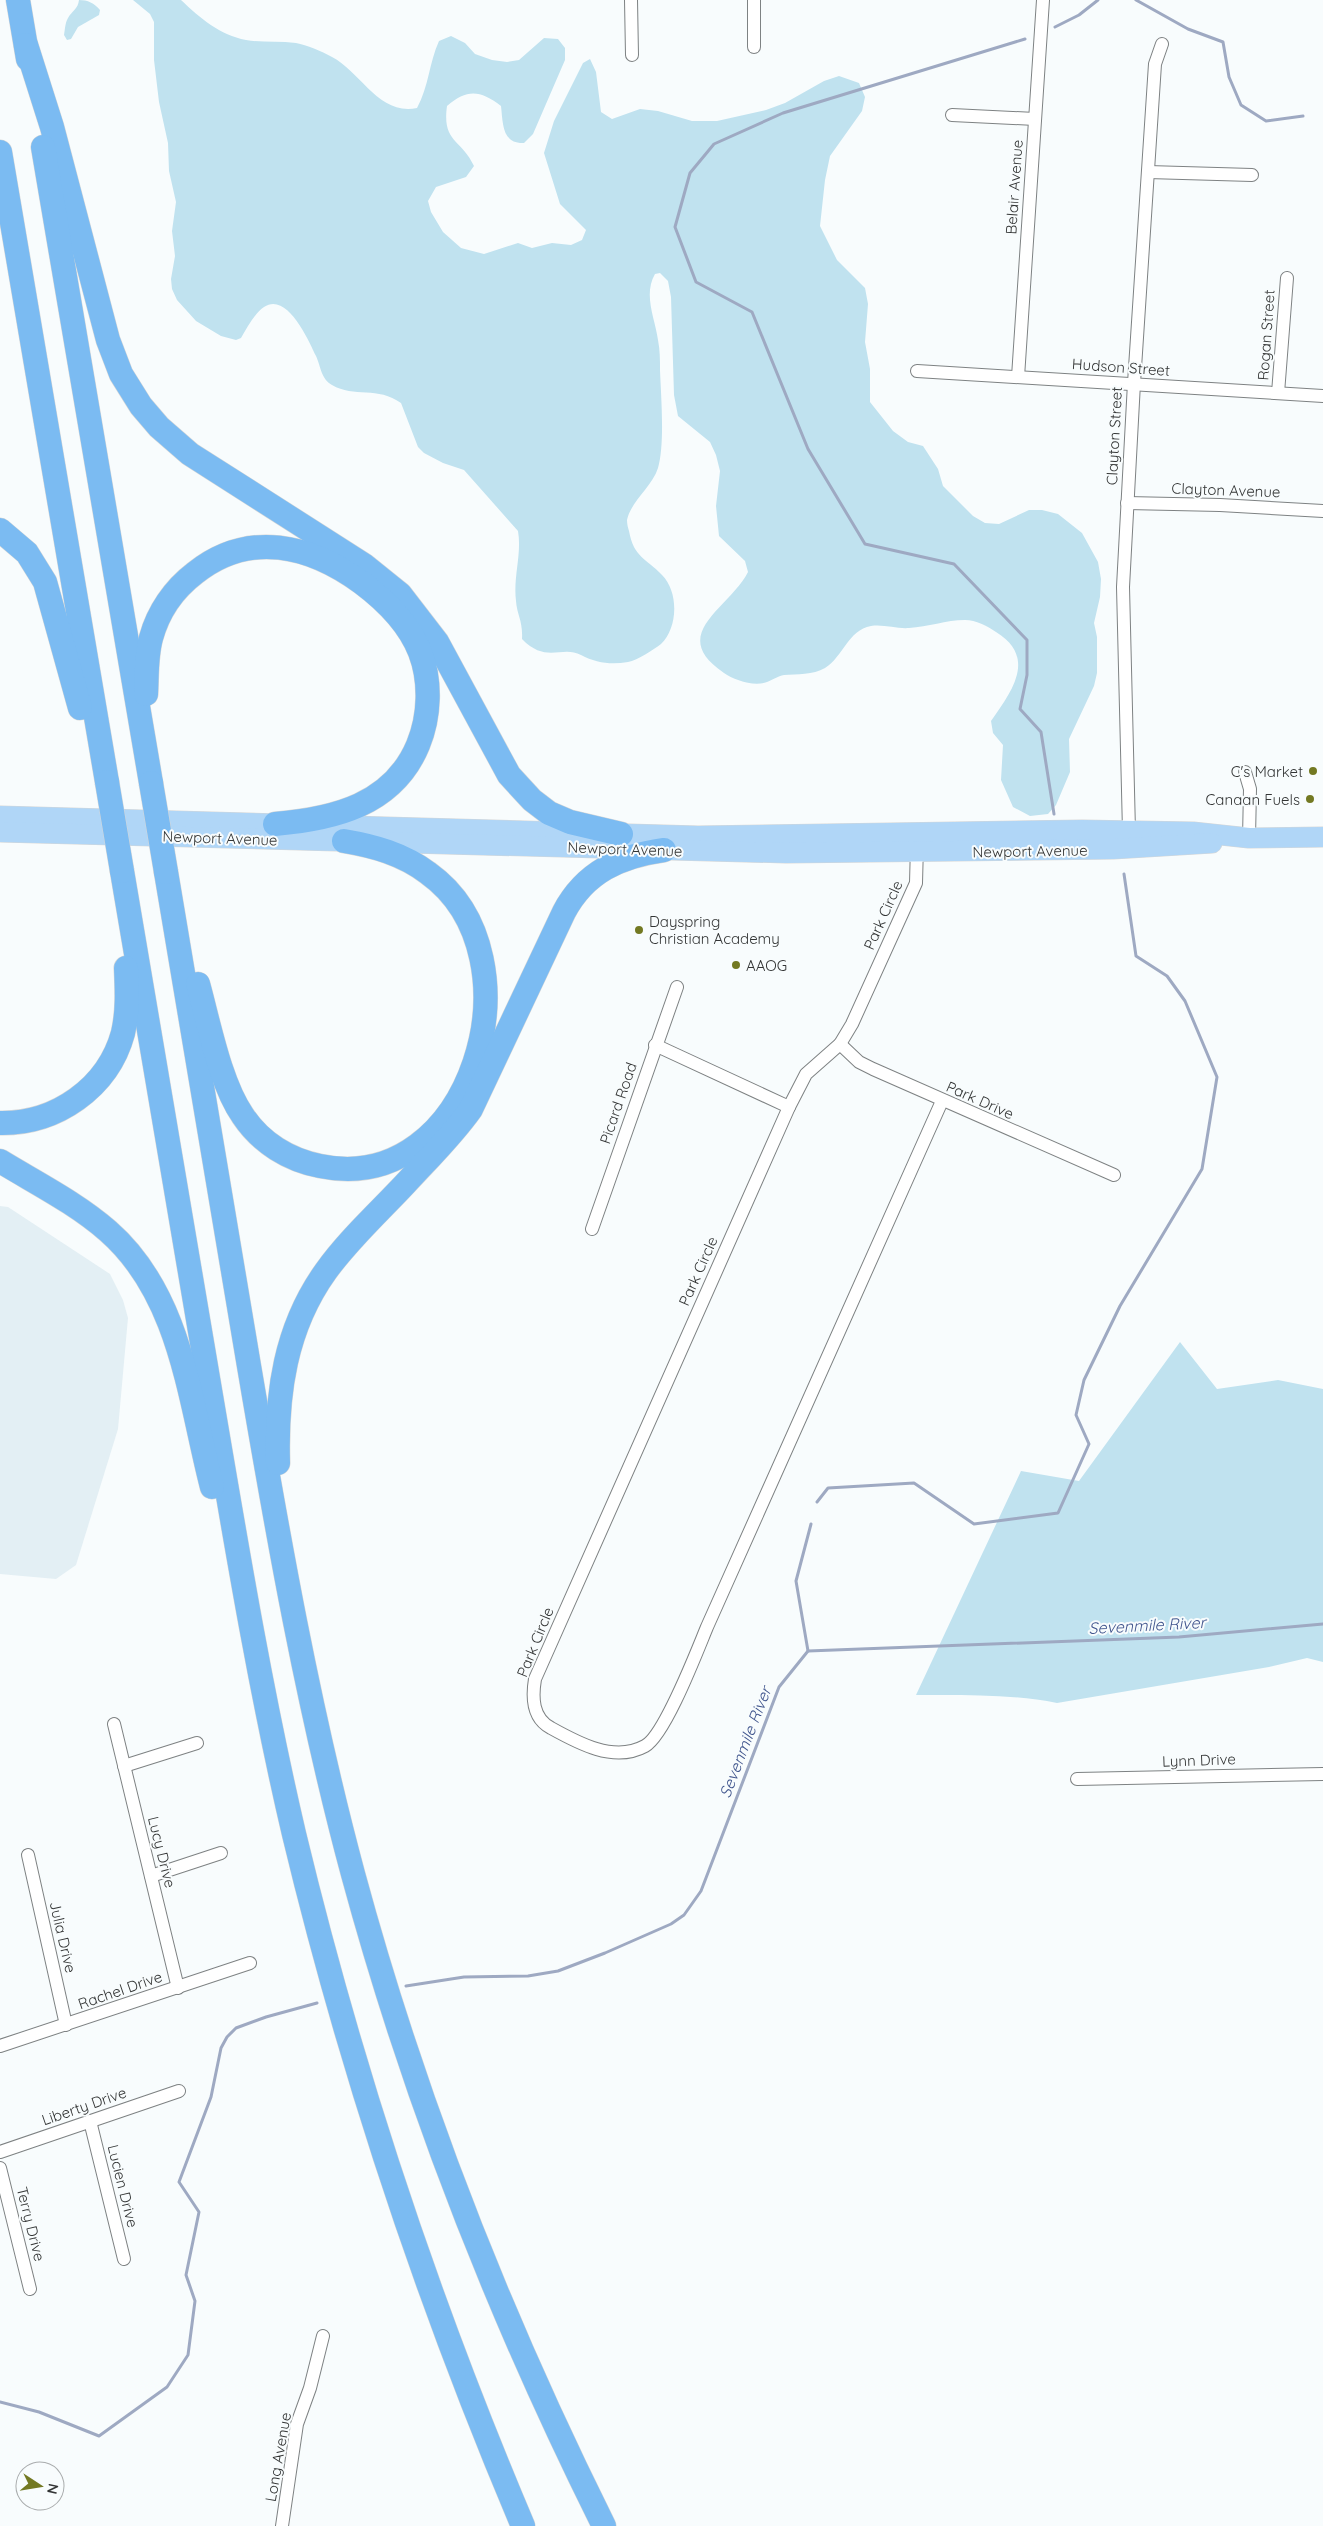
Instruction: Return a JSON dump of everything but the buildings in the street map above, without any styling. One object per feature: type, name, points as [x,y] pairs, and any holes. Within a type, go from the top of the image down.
[{"type":"highway","points":[[18,0],[279,1542],[324,1759],[364,1912],[398,2024],[449,2171],[492,2280],[555,2423],[604,2526]]},
{"type":"highway","points":[[26,45],[52,127],[108,340],[121,374],[141,406],[164,432],[190,454],[364,565],[400,594],[437,642],[509,775],[532,800],[549,812],[570,822],[621,834]]},
{"type":"highway","points":[[0,152],[242,1579],[268,1718],[322,1946],[392,2180],[440,2316],[523,2526]]},
{"type":"highway","points":[[0,530],[27,553],[46,582],[81,709],[107,782]]},
{"type":"highway","points":[[144,744],[147,662],[150,639],[165,606],[189,577],[220,557],[260,547],[298,550],[342,569],[382,600],[404,624],[415,642],[422,660],[427,687],[427,706],[423,732],[404,771],[378,796],[359,807],[336,815],[275,824]]},
{"type":"highway","points":[[172,908],[196,978],[229,1091],[248,1123],[278,1150],[313,1165],[351,1168],[386,1161],[403,1153],[425,1138],[445,1117],[465,1086],[473,1070],[484,1034],[485,981],[481,958],[470,926],[460,908],[443,886],[428,873],[402,857],[374,847],[344,841]]},
{"type":"highway","points":[[279,1542],[277,1436],[280,1390],[291,1340],[311,1294],[340,1254],[449,1137],[471,1109],[564,912],[578,890],[595,873],[618,861],[664,850]]},
{"type":"highway","points":[[0,1123],[37,1118],[61,1109],[89,1090],[107,1068],[120,1040],[126,1013],[129,914]]},
{"type":"highway","points":[[0,1160],[101,1225],[132,1256],[155,1289],[173,1333],[212,1487],[242,1579]]},
{"type":"main road","name":"Newport Avenue","points":[[0,816],[1152,848],[1249,838],[1323,837]]},
{"type":"main road","name":"Newport Avenue","points":[[0,832],[854,854],[917,842],[1129,831],[1193,832],[1249,838]]},
{"type":"street","points":[[631,0],[632,55]]},
{"type":"street","points":[[754,0],[754,46]]},
{"type":"street","name":"Belair Avenue","points":[[1018,376],[1044,0]]},
{"type":"street","name":"Clayton Street","points":[[1129,831],[1122,608],[1134,383],[1155,64],[1162,44]]},
{"type":"street","points":[[952,115],[1035,119]]},
{"type":"street","points":[[1148,172],[1252,176]]},
{"type":"street","name":"Rogan Street","points":[[1278,393],[1287,278]]},
{"type":"street","name":"Hudson Street","points":[[917,371],[1323,396]]},
{"type":"street","name":"Clayton Avenue","points":[[1127,503],[1220,505],[1323,511]]},
{"type":"street","points":[[1245,772],[1250,789],[1249,838]]},
{"type":"street","name":"Park Circle","points":[[917,842],[918,872],[912,892],[852,1024],[840,1044],[806,1074],[789,1107],[535,1679],[532,1694],[538,1717],[548,1727],[592,1748],[614,1753],[631,1752],[646,1746],[657,1735],[692,1662],[802,1408],[942,1100]]},
{"type":"street","name":"Picard Road","points":[[592,1229],[655,1045],[677,987]]},
{"type":"street","name":"Park Drive","points":[[840,1044],[859,1062],[873,1069],[1114,1175]]},
{"type":"street","points":[[655,1045],[789,1107]]},
{"type":"street","name":"Lucy Drive","points":[[114,1724],[178,1988]]},
{"type":"street","points":[[124,1766],[197,1743]]},
{"type":"street","name":"Lynn Drive","points":[[1077,1778],[1323,1774]]},
{"type":"street","points":[[151,1876],[220,1852]]},
{"type":"street","name":"Julia Drive","points":[[28,1855],[66,2025]]},
{"type":"street","name":"Rachel Drive","points":[[0,2046],[250,1963]]},
{"type":"street","name":"Liberty Drive","points":[[0,2152],[179,2090]]},
{"type":"street","name":"Lucien Drive","points":[[90,2121],[124,2259]]},
{"type":"street","name":"Terry Drive","points":[[0,2168],[30,2289]]},
{"type":"street","name":"Long Avenue","points":[[282,2526],[297,2424],[310,2388],[323,2336]]},
{"type":"shaded area","points":[[79,0],[88,1],[95,5],[100,10],[99,15],[78,27],[71,39],[67,40],[64,35],[66,22]]},
{"type":"shaded area","points":[[133,0],[181,0],[211,25],[237,38],[305,45],[332,57],[352,72],[381,99],[392,106],[404,109],[417,108],[439,41],[451,36],[465,43],[475,54],[492,60],[507,62],[519,60],[544,38],[558,39],[565,48],[565,60],[533,134],[524,143],[511,140],[503,126],[501,106],[487,97],[480,94],[467,94],[454,100],[447,106],[446,118],[450,134],[464,150],[474,166],[466,177],[436,187],[428,201],[431,212],[443,232],[461,248],[484,254],[518,243],[532,248],[552,243],[571,245],[582,240],[586,230],[560,204],[544,153],[554,121],[583,63],[590,59],[596,72],[601,112],[612,119],[640,109],[658,111],[692,121],[717,121],[766,110],[785,103],[824,81],[839,76],[859,83],[865,97],[862,111],[830,156],[825,180],[820,226],[837,260],[865,288],[868,304],[865,342],[870,369],[870,402],[893,431],[908,442],[923,446],[938,469],[943,486],[973,516],[985,523],[999,524],[1029,510],[1042,510],[1058,514],[1082,533],[1098,562],[1101,579],[1100,597],[1094,623],[1097,637],[1097,673],[1094,686],[1069,739],[1070,772],[1056,805],[1048,814],[1030,816],[1013,807],[1001,780],[1003,745],[993,733],[991,721],[1012,687],[1017,675],[1018,664],[1016,653],[1009,642],[981,624],[965,620],[909,628],[871,626],[863,629],[851,638],[837,657],[825,668],[810,673],[782,676],[756,684],[733,678],[708,659],[701,646],[701,633],[717,609],[748,572],[745,561],[719,536],[716,506],[720,471],[716,455],[710,442],[678,416],[674,395],[671,297],[668,281],[660,273],[655,274],[650,290],[650,298],[660,351],[662,420],[660,458],[655,475],[629,513],[627,521],[631,540],[637,552],[668,582],[674,600],[671,629],[661,644],[636,659],[622,663],[598,662],[574,652],[553,653],[539,651],[522,639],[522,627],[515,592],[519,548],[518,531],[464,470],[443,463],[424,453],[418,447],[401,403],[384,395],[340,389],[328,382],[323,376],[316,356],[303,330],[289,312],[281,306],[273,304],[260,310],[241,338],[236,340],[221,336],[196,321],[177,300],[172,289],[171,279],[175,256],[172,231],[176,202],[169,171],[168,143],[159,102],[154,60],[154,22],[150,14]]},
{"type":"shaded area","points":[[0,1206],[8,1207],[110,1274],[123,1300],[128,1318],[118,1429],[76,1565],[56,1579],[0,1574]]},
{"type":"shaded area","points":[[1180,1342],[1217,1389],[1278,1380],[1323,1389],[1323,1662],[1307,1658],[1269,1667],[1057,1703],[1005,1697],[916,1695],[1021,1471],[1079,1481]]},
{"type":"waterway","points":[[1055,27],[1079,15],[1098,0]]},
{"type":"waterway","points":[[1136,0],[1188,29],[1223,42],[1229,77],[1241,105],[1266,121],[1303,116]]},
{"type":"waterway","points":[[1025,39],[783,113],[714,144],[690,173],[675,227],[696,282],[752,312],[808,449],[865,544],[954,564],[1027,640],[1027,675],[1020,709],[1041,732],[1054,814]]},
{"type":"waterway","points":[[817,1502],[828,1488],[914,1483],[974,1524],[1058,1513],[1089,1444],[1076,1415],[1084,1380],[1120,1306],[1202,1169],[1217,1077],[1185,1001],[1167,976],[1136,956],[1124,874]]},
{"type":"waterway","points":[[808,1651],[796,1581],[811,1524]]},
{"type":"waterway","name":"Sevenmile River","points":[[406,1986],[464,1977],[528,1976],[558,1971],[671,1924],[684,1915],[701,1891],[779,1687],[808,1651],[1179,1637],[1323,1624]]},
{"type":"waterway","name":"Sevenmile River","points":[[0,2402],[39,2412],[99,2436],[167,2387],[188,2355],[195,2301],[186,2275],[199,2212],[179,2182],[211,2097],[221,2048],[227,2037],[236,2028],[266,2017],[317,2003]]},
{"type":"place","name":"C's Market","points":[[1313,771]]},
{"type":"place","name":"Canaan Fuels","points":[[1310,799]]},
{"type":"place","name":"Dayspring Christian Academy","points":[[639,930]]},
{"type":"place","name":"AAOG","points":[[736,965]]}]
